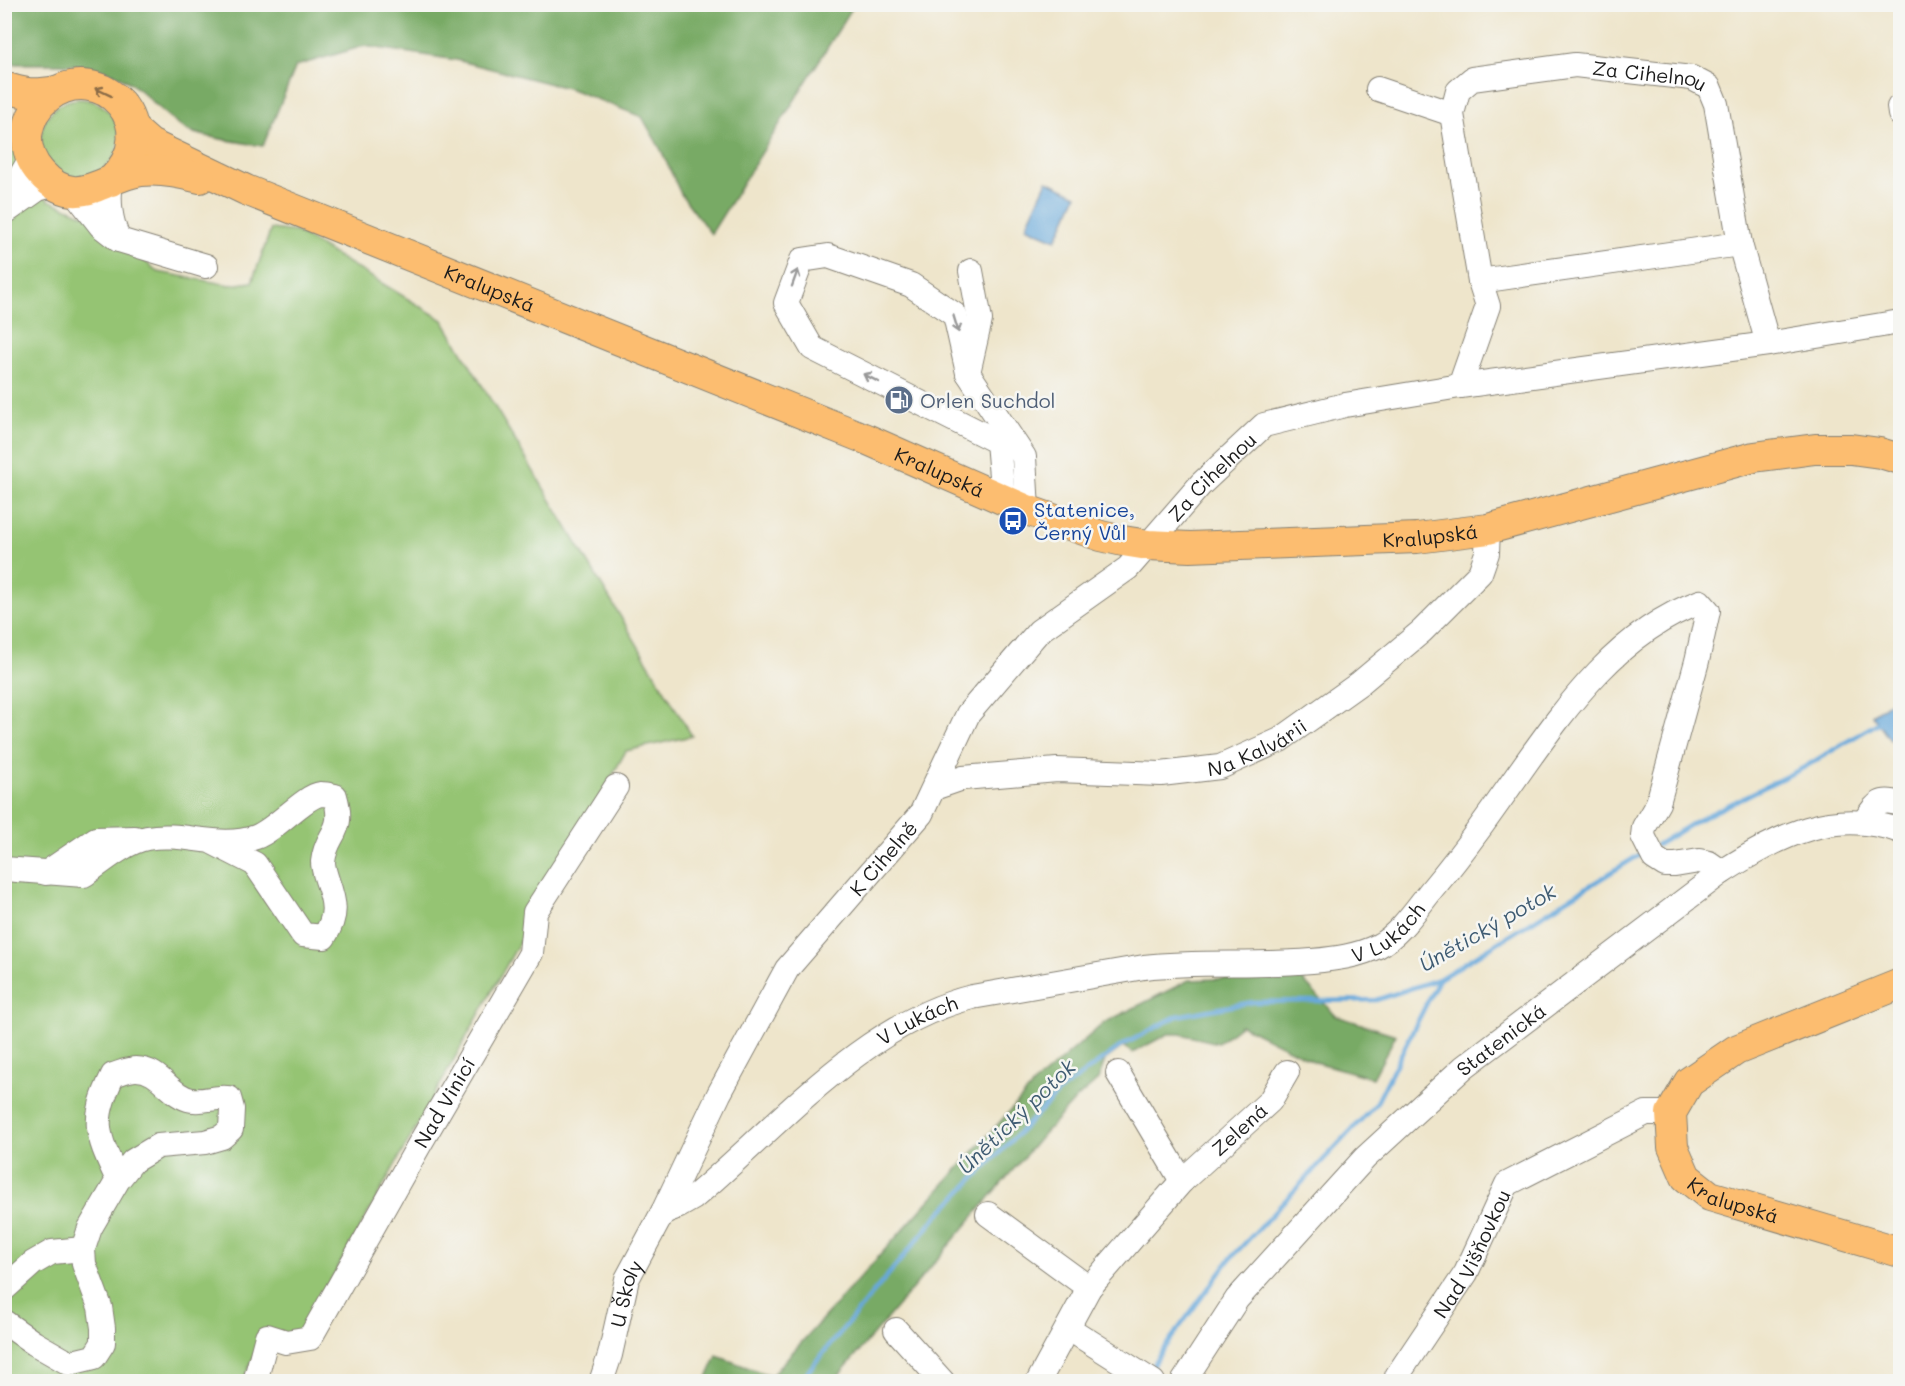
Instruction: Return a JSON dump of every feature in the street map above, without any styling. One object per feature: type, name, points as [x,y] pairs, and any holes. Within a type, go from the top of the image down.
[{"type":"main road","points":[[4,87],[24,94],[39,94],[80,85],[104,90],[123,106],[133,129],[133,144],[122,171],[111,181]]},
{"type":"main road","points":[[29,147],[31,118],[41,102],[56,91]]},
{"type":"main road","points":[[4,108],[19,118],[37,168],[60,186],[89,190],[140,171],[160,171],[188,175],[246,190]]},
{"type":"main road","name":"Kralupská","points":[[133,129],[150,144],[246,190],[866,439],[1015,505],[1101,536],[1148,545],[1190,548],[1417,538],[1488,529],[1754,457],[1815,449],[1851,449],[1880,453],[1900,459]]},
{"type":"main road","points":[[1671,1113],[1689,1082],[1736,1050],[1900,984]]},
{"type":"main road","name":"Kralupská","points":[[1671,1113],[1672,1147],[1686,1177],[1710,1196],[1900,1252]]},
{"type":"street","name":"Za Cihelnou","points":[[1452,114],[1458,91],[1472,79],[1575,65],[1692,78],[1709,87],[1716,104],[1740,244],[1768,344]]},
{"type":"street","points":[[1378,89],[1452,114],[1480,281],[1488,306],[1460,386]]},
{"type":"street","points":[[4,192],[20,177],[29,147]]},
{"type":"street","points":[[111,181],[109,194],[111,213],[114,230],[119,240]]},
{"type":"street","points":[[4,213],[38,189],[60,186],[75,193],[101,226],[119,240],[206,266]]},
{"type":"street","points":[[1480,281],[1740,244]]},
{"type":"street","points":[[828,256],[911,285],[955,315],[968,373],[1024,457],[1015,505],[998,442],[812,348],[786,303],[802,260],[828,256]]},
{"type":"street","points":[[968,373],[980,320],[971,271]]},
{"type":"street","name":"Za Cihelnou","points":[[1148,545],[1201,484],[1264,425],[1345,405],[1460,386],[1768,344],[1900,322]]},
{"type":"street","name":"Na Kalvárii","points":[[934,788],[963,778],[1057,770],[1161,774],[1220,767],[1280,740],[1369,675],[1422,631],[1480,573],[1487,553],[1488,529]]},
{"type":"street","name":"K Cihelně","points":[[663,1212],[719,1094],[786,969],[921,814],[968,714],[1039,631],[1128,568],[1148,545]]},
{"type":"street","name":"V Lukách","points":[[663,1212],[693,1198],[832,1074],[866,1047],[913,1018],[940,1006],[972,997],[1170,964],[1307,961],[1348,957],[1380,945],[1392,937],[1447,871],[1553,725],[1595,675],[1646,630],[1667,616],[1700,602],[1708,611],[1697,661],[1658,803],[1644,827],[1643,836],[1653,858],[1665,865],[1675,866],[1699,861],[1709,863],[1722,872]]},
{"type":"street","name":"Nad Vinicí","points":[[255,1382],[267,1336],[286,1342],[310,1338],[531,953],[535,912],[616,787]]},
{"type":"street","points":[[4,869],[84,875],[114,853],[145,838],[180,836],[212,842],[238,841],[257,836],[290,815],[307,799],[320,794],[334,796],[339,810],[339,824],[324,853],[323,866],[332,893],[334,912],[333,923],[324,937],[303,935],[255,864],[212,842]]},
{"type":"street","points":[[1864,822],[1875,806],[1889,801],[1900,804]]},
{"type":"street","name":"Statenická","points":[[1184,1381],[1237,1299],[1365,1158],[1464,1067],[1722,872],[1775,842],[1811,827],[1829,823],[1864,822],[1900,831]]},
{"type":"street","points":[[4,1322],[69,1363],[94,1357],[103,1343],[104,1328],[100,1307],[84,1264],[83,1249],[90,1228],[118,1180],[133,1161],[158,1146],[205,1142],[222,1137],[231,1129],[232,1109],[229,1098],[218,1097],[193,1101],[178,1096],[149,1070],[134,1068],[113,1075],[99,1108],[98,1126],[102,1145],[118,1180]]},
{"type":"street","name":"Zelená","points":[[1038,1382],[1089,1288],[1182,1181],[1270,1101],[1287,1072]]},
{"type":"street","points":[[1118,1073],[1182,1181]]},
{"type":"street","name":"Nad Višňovkou","points":[[1398,1382],[1397,1376],[1466,1273],[1507,1184],[1646,1113],[1671,1113]]},
{"type":"street","name":"U Školy","points":[[601,1382],[610,1355],[627,1279],[663,1212]]},
{"type":"street","points":[[988,1214],[1089,1288]]},
{"type":"street","points":[[4,1289],[33,1263],[52,1252],[83,1249]]},
{"type":"street","points":[[1068,1329],[1147,1378]]},
{"type":"street","points":[[896,1330],[943,1382]]},
{"type":"green space","points":[[5,4],[854,5],[711,234],[681,194],[661,150],[642,117],[571,89],[456,60],[364,46],[296,66],[263,146],[193,133],[177,124],[143,93],[114,74],[88,67],[60,64],[5,64]]},
{"type":"green space","points":[[80,99],[95,102],[107,111],[116,123],[119,138],[116,153],[107,165],[95,174],[80,177],[65,174],[53,165],[44,153],[41,138],[44,123],[53,111],[65,102]]},
{"type":"green space","points":[[4,132],[48,200],[96,220],[158,272],[230,285],[252,282],[271,229],[297,232],[443,320],[692,736],[626,751],[303,1330],[259,1345],[243,1381],[5,1381]]},
{"type":"green space","points":[[1299,976],[1336,1016],[1396,1035],[1373,1078],[1315,1062],[1241,1025],[1218,1043],[1180,1034],[1168,1034],[1132,1053],[1124,1046],[1105,1060],[1098,1080],[1074,1101],[1041,1137],[834,1381],[705,1382],[717,1356],[771,1376],[1036,1082],[1104,1023],[1189,980]]},
{"type":"water","points":[[1047,181],[1077,195],[1056,240],[1026,227]]},
{"type":"water","points":[[1900,695],[1900,732],[1890,740],[1872,715]]},
{"type":"waterway","name":"Únětický potok","points":[[1657,845],[1696,821],[1803,768],[1883,720]]},
{"type":"waterway","name":"Únětický potok","points":[[799,1382],[938,1215],[1061,1090],[1121,1046],[1177,1016],[1253,1002],[1376,1000],[1439,979],[1644,852]]},
{"type":"waterway","points":[[1150,1371],[1156,1359],[1230,1259],[1376,1104],[1439,979]]},
{"type":"place","name":"Orlen Suchdol","points":[[899,400]]},
{"type":"place","name":"Statenice, Černý Vůl","points":[[1013,521]]}]
